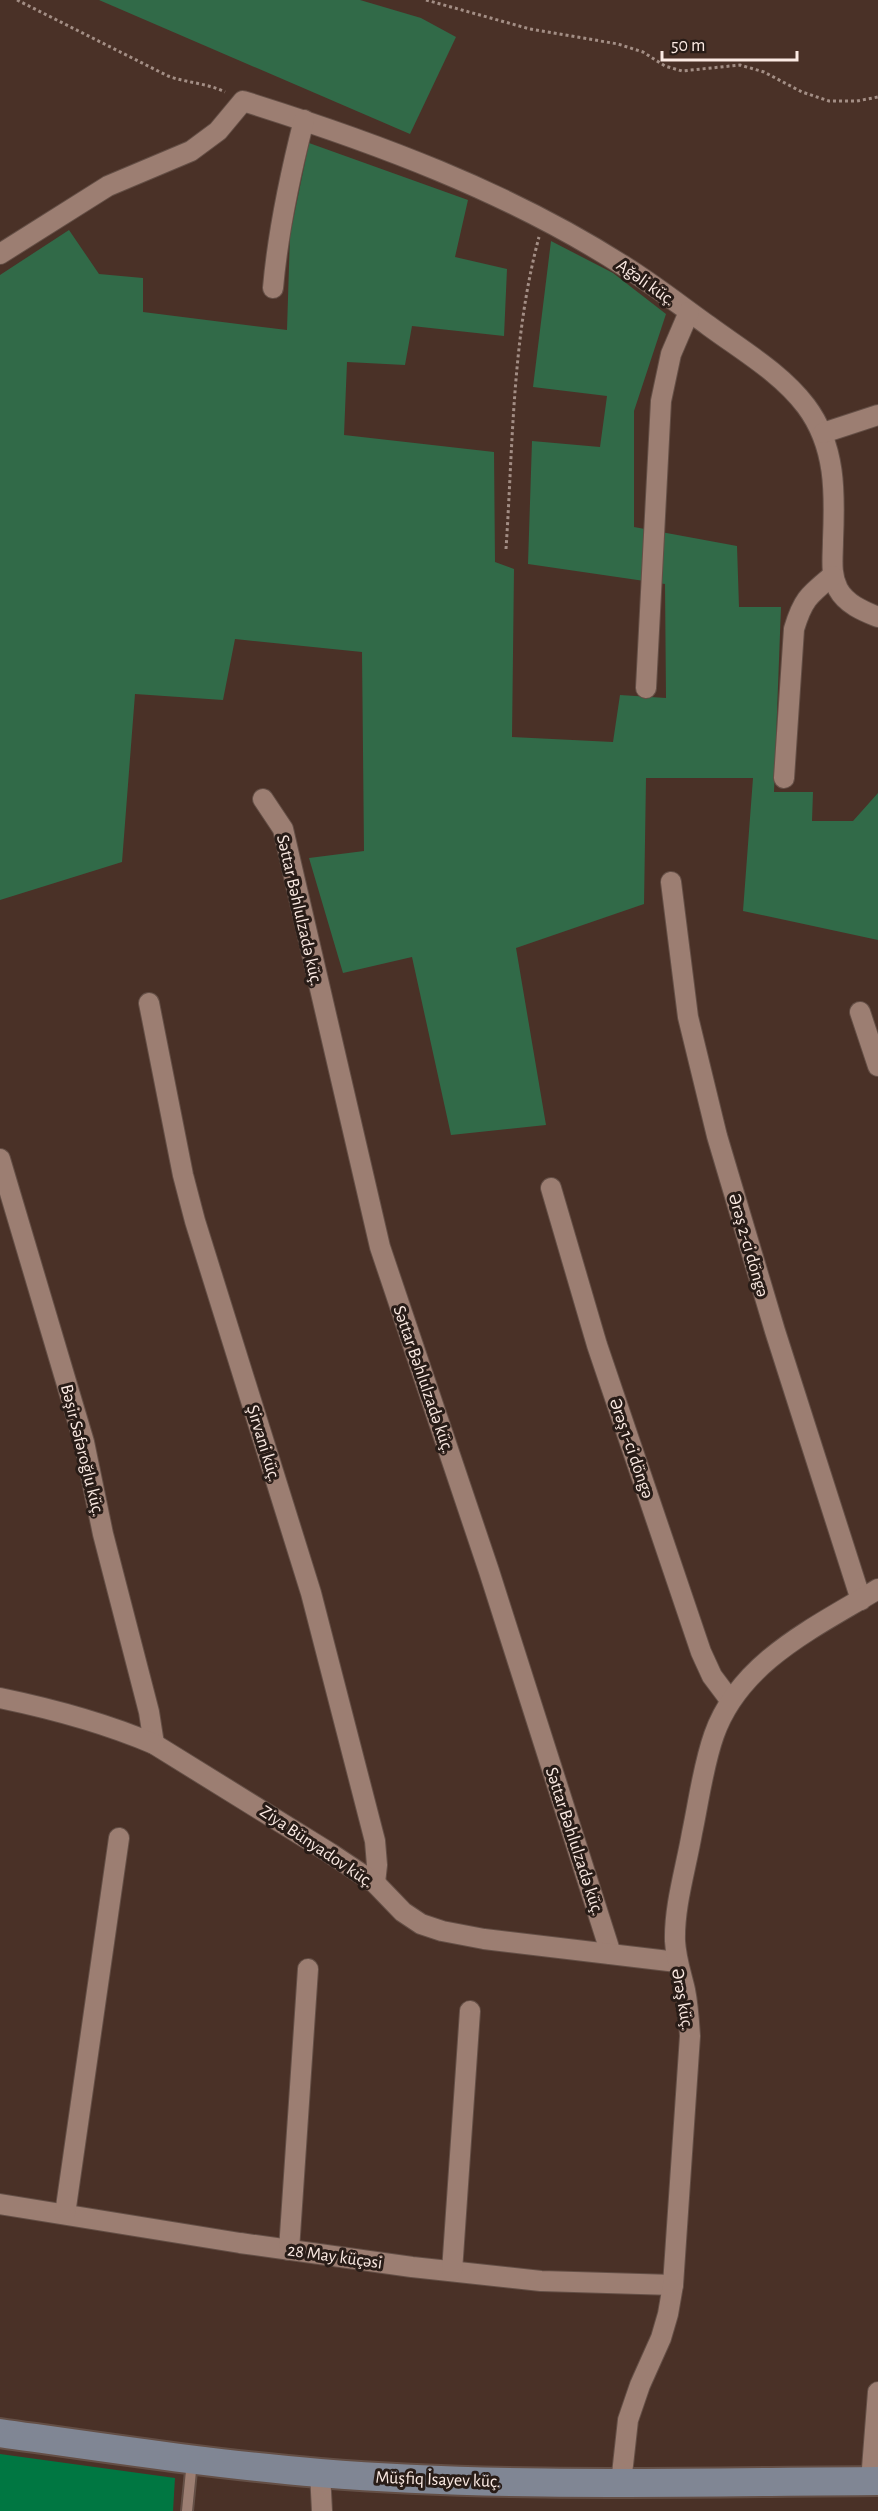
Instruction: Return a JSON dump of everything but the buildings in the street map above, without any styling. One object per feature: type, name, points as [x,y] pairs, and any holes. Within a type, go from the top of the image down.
[{"type":"street","name":"Ağəli küç.","points":[[243,100],[304,120],[495,195],[626,267],[785,381],[807,406],[823,433],[832,466],[834,496],[832,576]]},
{"type":"street","points":[[0,254],[108,186],[191,150],[218,131],[243,100]]},
{"type":"street","points":[[273,288],[280,228],[304,120]]},
{"type":"street","points":[[646,688],[661,401],[671,354],[688,312]]},
{"type":"street","points":[[823,433],[878,415]]},
{"type":"street","points":[[784,778],[794,629],[801,607],[809,594],[832,576],[839,591],[851,604],[878,617]]},
{"type":"street","name":"Səttar Bəhlulzadə küç.","points":[[263,800],[283,829],[380,1247],[489,1571],[610,1954]]},
{"type":"street","name":"Ərəş 2-ci döngə","points":[[670,882],[688,1017],[717,1136],[775,1331],[861,1600]]},
{"type":"street","name":"Şirvani küç.","points":[[149,1003],[183,1175],[310,1593],[372,1830],[377,1865],[375,1883]]},
{"type":"street","points":[[860,1012],[878,1066]]},
{"type":"street","name":"Bəşir Səfəroğlu küç.","points":[[0,1159],[84,1443],[103,1534],[149,1712],[154,1744]]},
{"type":"street","name":"Ərəş 1-ci döngə","points":[[551,1188],[597,1345],[701,1652],[712,1676],[730,1701]]},
{"type":"street","name":"Ərəş küç.","points":[[621,2483],[628,2420],[640,2385],[661,2338],[673,2284],[690,2036],[685,1989],[676,1962],[675,1939],[678,1908],[705,1768],[714,1734],[730,1701],[751,1675],[783,1648],[878,1589]]},
{"type":"street","name":"Ziya Bünyadov küç.","points":[[0,1698],[50,1708],[131,1734],[154,1744],[311,1840],[375,1883],[404,1912],[421,1924],[442,1931],[484,1939],[676,1962]]},
{"type":"street","points":[[64,2214],[119,1838]]},
{"type":"street","points":[[289,2250],[308,1969]]},
{"type":"street","points":[[452,2271],[470,2011]]},
{"type":"street","name":"28 May küçəsi","points":[[0,2204],[289,2250],[452,2271],[541,2281],[673,2284]]},
{"type":"street","points":[[874,2481],[878,2392]]},
{"type":"street","name":"Müşfiq İsayev küç.","points":[[0,2433],[192,2460],[320,2473],[494,2482],[874,2481]]},
{"type":"street","points":[[320,2473],[322,2511]]},
{"type":"lane","points":[[188,2511],[192,2460]]},
{"type":"path","points":[[17,0],[168,76],[185,83],[216,88],[243,100]]},
{"type":"path","points":[[426,0],[530,29],[618,45],[643,52],[665,66],[682,71],[741,65],[764,72],[802,92],[830,101],[857,101],[878,97]]},
{"type":"path","points":[[506,549],[522,322],[528,279],[543,221]]},
{"type":"green space","points":[[99,0],[360,0],[421,18],[456,37],[410,134]]},
{"type":"green space","points":[[309,143],[468,200],[455,257],[507,269],[504,336],[412,326],[405,365],[347,362],[344,435],[494,452],[495,562],[514,569],[512,737],[613,742],[620,695],[666,698],[665,584],[528,564],[532,441],[600,447],[607,396],[533,387],[551,241],[613,273],[666,314],[634,411],[634,527],[737,546],[739,607],[781,607],[774,792],[813,792],[812,821],[853,821],[878,793],[878,940],[743,911],[753,778],[646,778],[644,904],[516,948],[546,1125],[451,1135],[412,957],[343,973],[309,858],[364,851],[362,652],[235,639],[223,700],[135,694],[122,862],[0,900],[0,275],[69,230],[99,274],[143,278],[143,312],[287,330],[290,235]]},
{"type":"green space","points":[[0,2454],[175,2478],[173,2511],[0,2511]]}]
